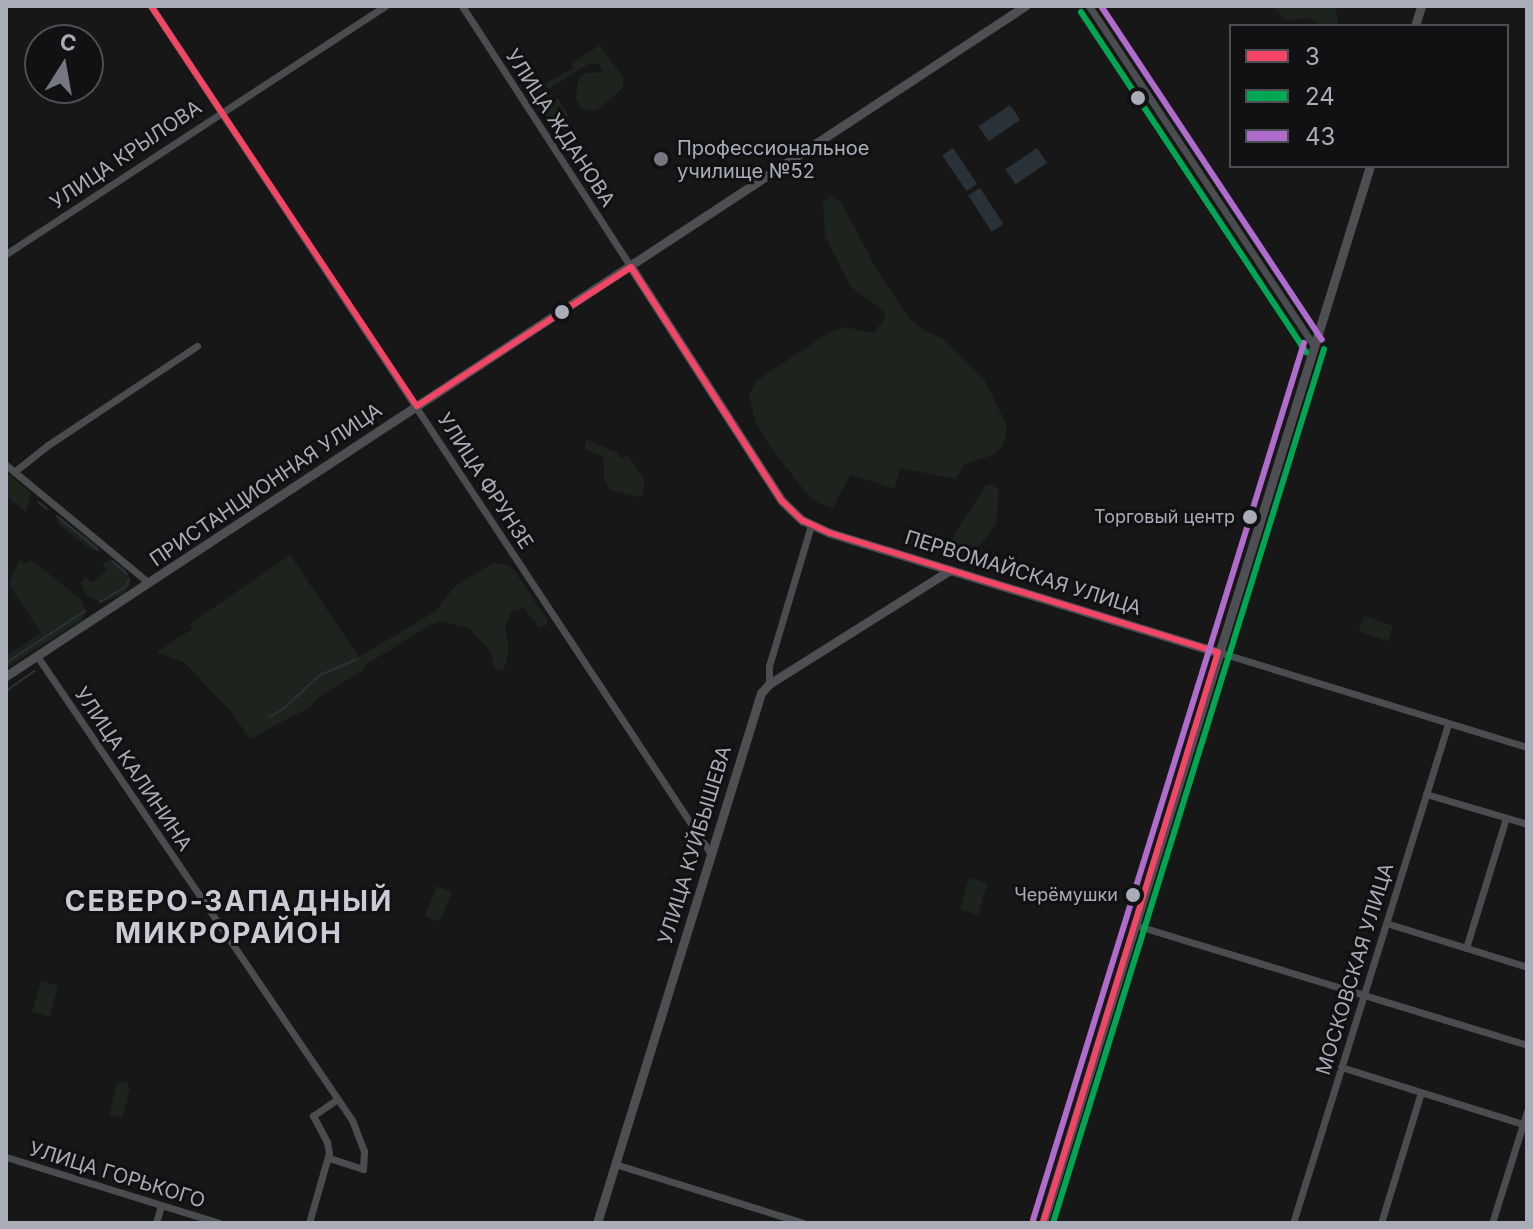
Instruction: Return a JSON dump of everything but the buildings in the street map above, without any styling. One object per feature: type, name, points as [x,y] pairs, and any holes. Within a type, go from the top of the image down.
[{"type":"main road","name":"ПРИСТАНЦИОННАЯ УЛИЦА","points":[[6,676],[1025,6]]},
{"type":"main road","points":[[1043,1223],[1369,168]]},
{"type":"main road","name":"ПЕРВОМАЙСКАЯ УЛИЦА","points":[[631,267],[782,501],[811,525],[1218,652]]},
{"type":"main road","points":[[769,684],[950,570]]},
{"type":"main road","name":"УЛИЦА КУЙБЫШЕВА","points":[[597,1223],[759,699],[769,684]]},
{"type":"street","name":"УЛИЦА ФРУНЗЕ","points":[[151,6],[711,854]]},
{"type":"street","name":"УЛИЦА КРЫЛОВА","points":[[6,254],[220,111],[385,6]]},
{"type":"street","name":"УЛИЦА ЖДАНОВА","points":[[462,6],[631,267]]},
{"type":"street","points":[[1089,6],[1314,346]]},
{"type":"street","points":[[14,472],[48,445],[197,346]]},
{"type":"street","points":[[6,465],[150,584]]},
{"type":"street","points":[[769,684],[769,666],[811,525]]},
{"type":"street","name":"ПЕРВОМАЙСКАЯ УЛИЦА","points":[[1218,652],[1527,747]]},
{"type":"street","name":"УЛИЦА КАЛИНИНА","points":[[37,656],[360,1136],[363,1169],[329,1158]]},
{"type":"street","name":"МОСКОВСКАЯ УЛИЦА","points":[[1293,1223],[1448,724]]},
{"type":"street","points":[[1426,794],[1527,824]]},
{"type":"street","points":[[1466,948],[1506,818]]},
{"type":"street","points":[[1386,923],[1527,967]]},
{"type":"street","points":[[1135,925],[1527,1045]]},
{"type":"street","points":[[1341,1067],[1523,1124]]},
{"type":"street","points":[[1381,1223],[1421,1092]]},
{"type":"street","points":[[309,1223],[329,1158],[327,1142],[313,1116],[337,1099]]},
{"type":"street","points":[[1492,1223],[1527,1111]]},
{"type":"street","name":"УЛИЦА ГОРЬКОГО","points":[[6,1157],[219,1223]]},
{"type":"street","points":[[615,1164],[803,1223]]},
{"type":"street","points":[[156,1223],[161,1206]]},
{"type":"shaded area","points":[[1273,6],[1335,6],[1338,20],[1337,24],[1320,24],[1311,18],[1286,20]]},
{"type":"shaded area","points":[[600,45],[624,79],[622,89],[596,111],[581,109],[576,98],[578,80],[585,73],[603,72],[599,64],[588,64],[546,91],[548,95],[556,95],[568,115],[564,125],[551,128],[531,91],[573,68],[571,64]]},
{"type":"shaded area","points":[[1010,105],[1020,120],[989,141],[978,126]]},
{"type":"shaded area","points":[[953,148],[977,184],[966,191],[942,155]]},
{"type":"shaded area","points":[[1037,148],[1047,163],[1016,184],[1005,169]]},
{"type":"shaded area","points":[[980,188],[1003,224],[992,232],[968,196]]},
{"type":"shaded area","points":[[831,196],[841,202],[878,272],[909,318],[926,332],[944,339],[984,379],[1006,424],[1003,446],[993,455],[964,464],[956,479],[900,468],[894,488],[850,475],[833,508],[818,503],[805,491],[769,445],[756,423],[749,395],[756,381],[830,332],[845,327],[873,333],[885,319],[884,311],[851,287],[825,236],[823,203]]},
{"type":"shaded area","points":[[586,439],[617,453],[620,458],[628,456],[645,481],[642,495],[638,497],[610,490],[604,477],[603,456],[585,449]]},
{"type":"shaded area","points":[[6,472],[31,493],[26,512],[6,496]]},
{"type":"shaded area","points":[[986,485],[995,485],[999,491],[996,524],[981,544],[963,552],[949,552],[948,545]]},
{"type":"shaded area","points":[[57,516],[98,545],[99,551],[90,549],[58,524]]},
{"type":"shaded area","points":[[290,555],[359,657],[436,611],[455,586],[493,563],[504,564],[514,570],[547,620],[547,625],[539,627],[524,608],[511,611],[505,627],[509,651],[504,669],[500,671],[495,669],[490,651],[468,628],[440,621],[365,665],[366,668],[319,697],[308,708],[250,739],[231,712],[185,663],[157,652],[192,629],[190,624]]},
{"type":"shaded area","points":[[19,560],[25,564],[31,560],[81,599],[86,611],[82,620],[6,668],[6,656],[41,633],[9,585]]},
{"type":"shaded area","points":[[110,560],[125,568],[131,583],[125,593],[101,603],[85,594],[81,583],[86,577],[92,583],[107,569],[102,564]]},
{"type":"shaded area","points":[[1364,616],[1393,626],[1388,641],[1359,631]]},
{"type":"shaded area","points":[[969,878],[987,883],[978,915],[960,910]]},
{"type":"shaded area","points":[[437,886],[452,892],[440,922],[425,916]]},
{"type":"shaded area","points":[[41,981],[58,986],[49,1017],[32,1012]]},
{"type":"shaded area","points":[[126,1082],[130,1088],[122,1118],[109,1115],[117,1083]]},
{"type":"waterway","points":[[38,502],[47,509]]},
{"type":"waterway","points":[[57,516],[98,550]]},
{"type":"waterway","points":[[112,561],[127,574]]},
{"type":"waterway","points":[[100,602],[125,587],[129,579]]},
{"type":"waterway","points":[[6,663],[85,611]]},
{"type":"waterway","points":[[269,717],[283,709],[320,675],[356,660]]},
{"type":"waterway","points":[[6,691],[35,671]]},
{"type":"transit line","name":"3","points":[[151,6],[417,406]]},
{"type":"transit line","name":"43","points":[[1101,6],[1322,340]]},
{"type":"transit line","name":"24","points":[[1081,12],[1306,352]]},
{"type":"transit line","name":"3","points":[[631,267],[782,501],[802,520],[830,533],[1218,652]]},
{"type":"transit line","name":"3","points":[[417,406],[631,267]]},
{"type":"transit line","name":"43","points":[[1033,1220],[1304,343]]},
{"type":"transit line","name":"24","points":[[1053,1223],[1324,349]]},
{"type":"transit line","name":"3","points":[[1043,1223],[1218,652]]},
{"type":"place","name":"Профессиональное училище №52","points":[[661,159]]},
{"type":"place","name":"Торговый центр","points":[[1250,517]]},
{"type":"place","name":"Черёмушки","points":[[1133,895]]},
{"type":"district","name":"СЕВЕРО-ЗАПАДНЫЙ МИКРОРАЙОН","points":[[229,917]]}]
